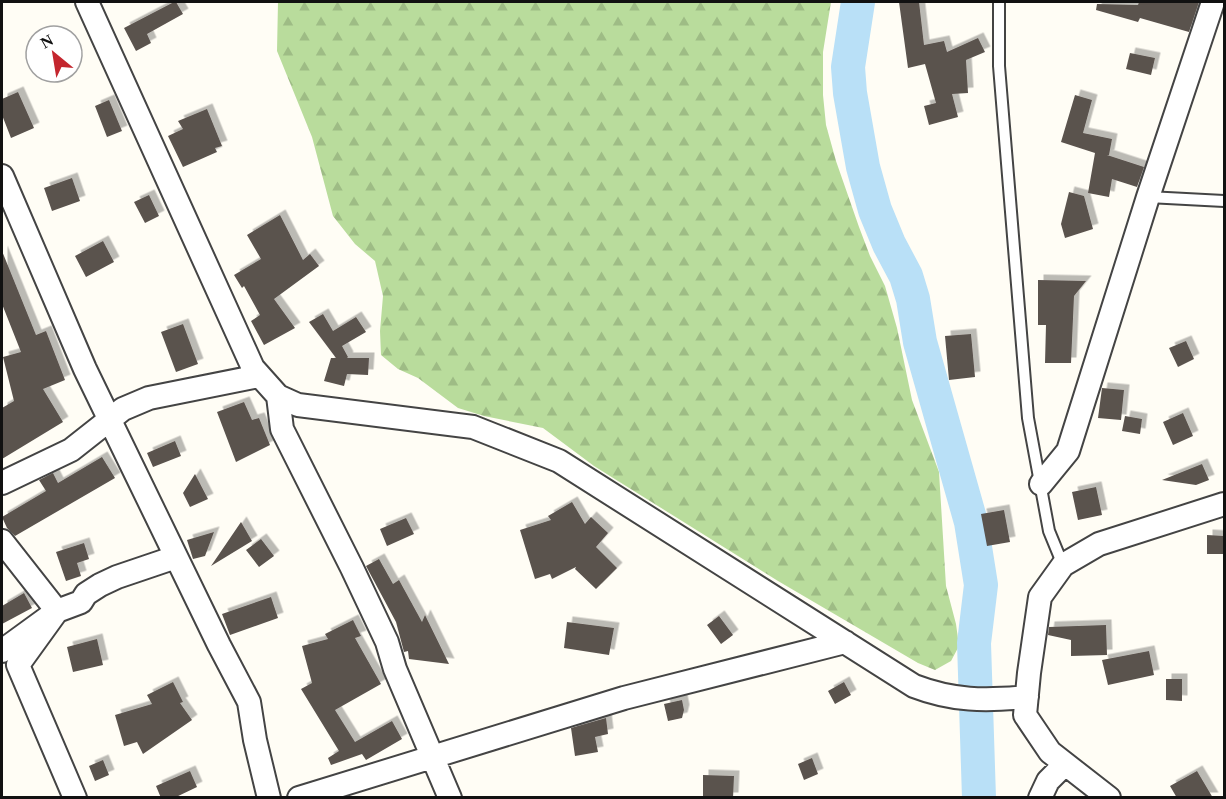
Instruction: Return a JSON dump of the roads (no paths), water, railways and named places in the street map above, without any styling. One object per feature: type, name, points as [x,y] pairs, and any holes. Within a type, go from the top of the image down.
[{"type":"street","points":[[87,2],[253,368],[278,396],[298,405],[473,427],[559,460],[914,686],[951,697],[973,700],[1027,697]]},
{"type":"street","points":[[1041,484],[1068,451],[1148,197],[1213,2]]},
{"type":"street","points":[[2,176],[85,369],[249,702],[255,740],[269,798]]},
{"type":"street","points":[[2,483],[71,450],[123,409],[149,398],[259,376]]},
{"type":"street","points":[[278,396],[282,429],[387,642],[450,798]]},
{"type":"street","points":[[1109,798],[1050,752],[1025,715],[1041,597],[1063,564],[1099,544],[1224,504]]},
{"type":"street","points":[[2,541],[57,611]]},
{"type":"street","points":[[2,651],[57,611],[81,602],[86,594],[117,577],[176,557]]},
{"type":"street","points":[[57,611],[18,665],[75,798]]},
{"type":"street","points":[[299,798],[624,698],[845,642]]},
{"type":"street","points":[[1040,798],[1048,781],[1065,764]]},
{"type":"lane","points":[[999,2],[999,66],[1028,418],[1049,531],[1063,564]]},
{"type":"lane","points":[[1148,197],[1224,201]]},
{"type":"waterway","points":[[858,2],[848,67],[850,93],[863,167],[875,210],[906,276],[913,299],[920,342],[971,522],[981,585],[974,643],[979,798]]}]
